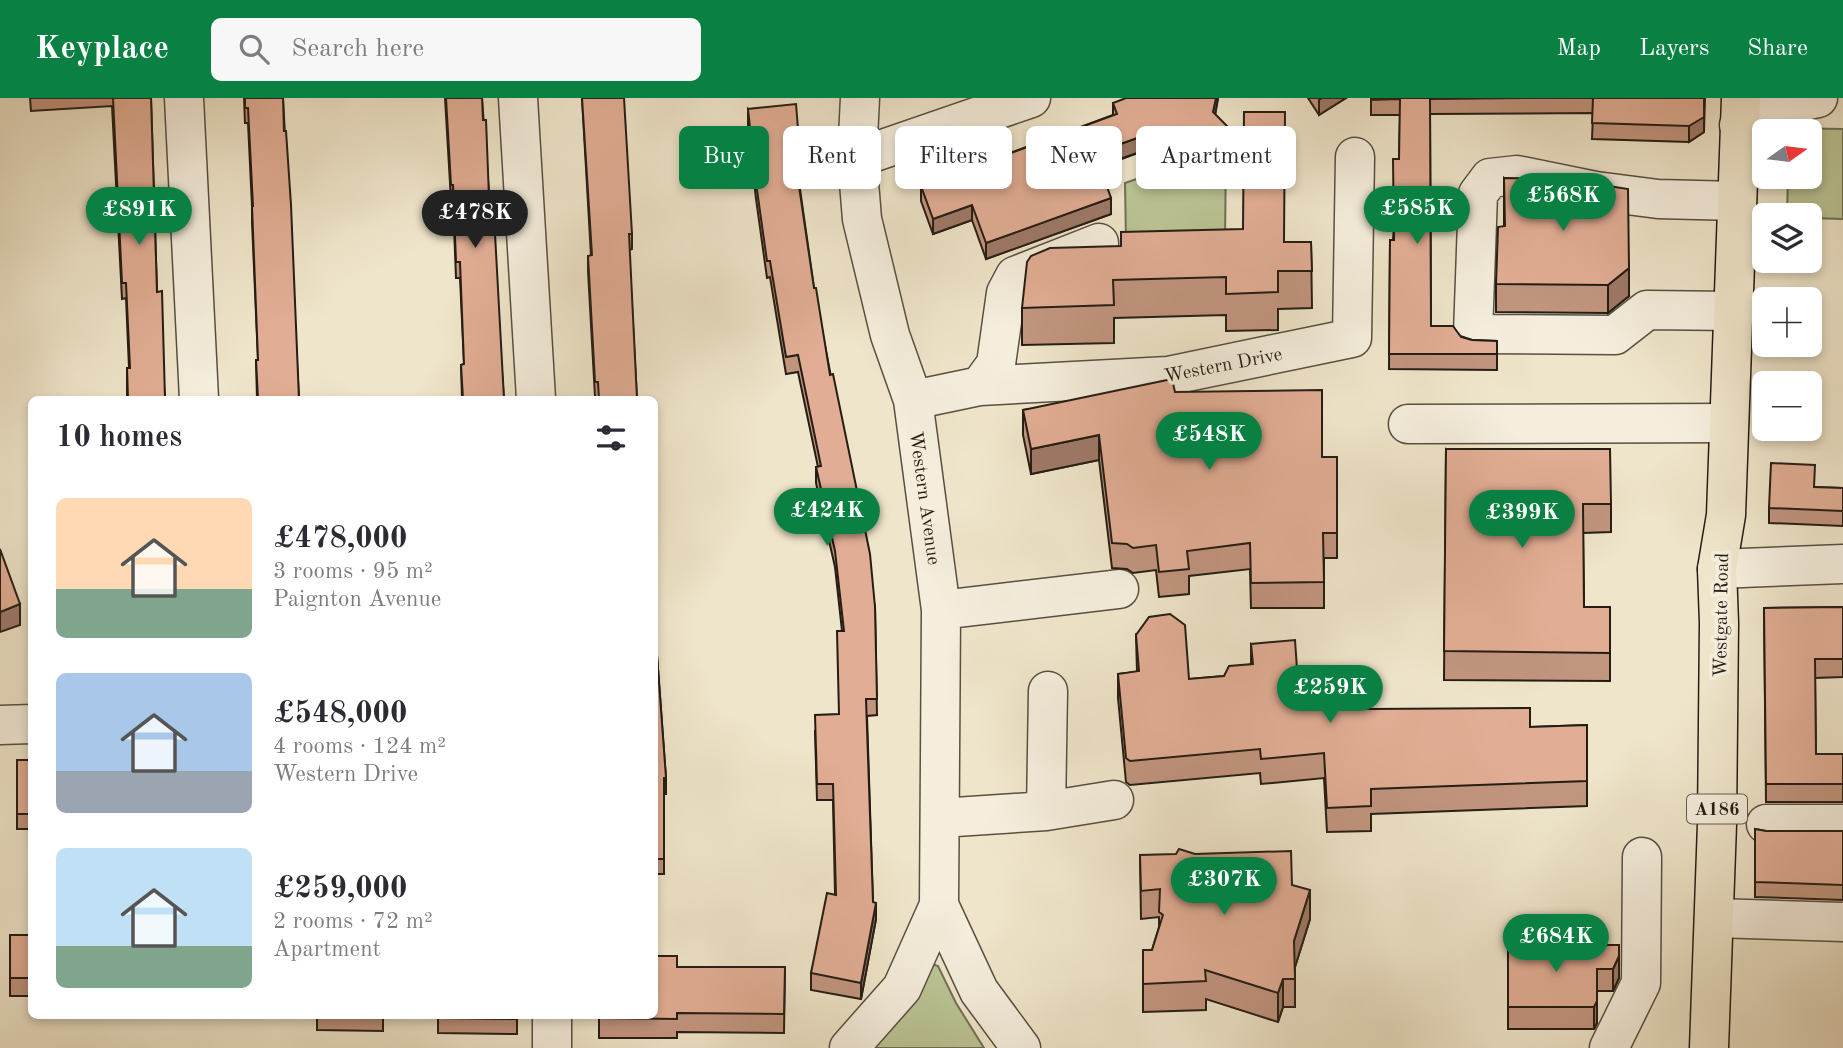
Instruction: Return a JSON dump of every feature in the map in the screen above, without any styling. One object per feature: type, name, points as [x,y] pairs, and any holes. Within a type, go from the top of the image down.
[{"type":"main road","name":"Westgate Road","points":[[1709,1048],[1719,636],[1717,569],[1726,515],[1740,111]]},
{"type":"street","points":[[184,98],[200,396]]},
{"type":"street","points":[[518,98],[536,396]]},
{"type":"street","name":"Western Avenue","points":[[859,126],[860,98]]},
{"type":"street","points":[[881,150],[1031,98]]},
{"type":"street","points":[[1740,111],[1782,107],[1818,98]]},
{"type":"street","name":"Western Drive","points":[[913,400],[980,386],[1168,376],[1352,338],[1356,157]]},
{"type":"street","points":[[1733,311],[1647,310],[1615,335],[1473,334],[1479,194],[1490,178],[1517,175],[1658,200],[1737,201]]},
{"type":"street","name":"Western Avenue","points":[[849,1048],[902,988],[939,905],[941,610],[913,400],[890,335],[862,219],[860,189]]},
{"type":"street","points":[[980,386],[996,364],[1006,293],[1015,275],[1099,243]]},
{"type":"street","points":[[1408,424],[1729,423]]},
{"type":"street","points":[[1717,569],[1843,564]]},
{"type":"street","points":[[941,610],[1119,589]]},
{"type":"street","points":[[1046,811],[1048,691]]},
{"type":"street","points":[[0,724],[28,724]]},
{"type":"street","points":[[940,818],[1046,811],[1114,800]]},
{"type":"street","points":[[1766,824],[1843,824]]},
{"type":"street","points":[[1609,1048],[1641,983],[1642,857]]},
{"type":"street","name":"Western Avenue","points":[[939,905],[979,991],[1021,1048]]},
{"type":"street","points":[[1714,918],[1843,922]]},
{"type":"street","points":[[552,1019],[552,1048]]},
{"type":"green space","points":[[1822,129],[1843,129],[1843,219],[1822,218],[1822,203],[1787,203],[1788,189],[1822,189]]},
{"type":"green space","points":[[1136,179],[1136,189],[1226,189],[1225,242],[1126,242],[1125,183]]},
{"type":"green space","points":[[932,964],[938,966],[956,1003],[984,1048],[874,1048]]},
{"type":"building","points":[[113,98],[151,98],[157,292],[162,291],[165,396],[128,396],[127,368],[130,368],[126,283],[122,283]]},
{"type":"building","points":[[245,98],[283,98],[291,205],[299,396],[258,396],[253,206],[248,108],[245,108]]},
{"type":"building","points":[[446,98],[482,98],[483,120],[486,120],[489,197],[493,197],[504,396],[463,396],[460,262],[456,262]]},
{"type":"building","points":[[582,98],[624,98],[632,234],[629,234],[637,396],[599,396],[598,382],[595,382],[588,256],[592,255]]},
{"type":"building","points":[[1126,98],[1216,98],[1213,112],[1227,126],[1136,126],[1136,138],[1122,143],[1122,126],[1084,126],[1117,114],[1113,103]]},
{"type":"building","points":[[1371,98],[1528,98],[1430,99],[1431,326],[1453,326],[1461,337],[1497,341],[1497,354],[1389,354],[1390,240],[1394,240],[1393,159],[1399,159],[1400,99]]},
{"type":"building","points":[[1593,98],[1704,98],[1704,117],[1689,126],[1592,123]]},
{"type":"building","points":[[796,104],[798,126],[783,126],[783,189],[799,189],[830,375],[833,374],[870,554],[875,607],[877,699],[866,699],[873,902],[876,903],[861,983],[811,973],[827,893],[836,895],[833,784],[817,784],[815,715],[839,714],[837,631],[844,631],[835,551],[816,467],[821,466],[798,355],[786,357],[770,261],[767,261],[757,189],[769,189],[769,126],[750,126],[748,109]]},
{"type":"building","points":[[1244,112],[1285,112],[1285,126],[1244,126]]},
{"type":"building","points":[[1026,147],[1026,189],[1108,189],[1111,198],[986,243],[972,205],[933,219],[922,189],[1012,189],[1012,153]]},
{"type":"building","points":[[1504,178],[1564,179],[1628,189],[1629,268],[1608,285],[1496,284],[1498,227],[1505,226]]},
{"type":"building","points":[[1243,189],[1284,189],[1284,242],[1311,242],[1312,271],[1278,271],[1278,292],[1226,294],[1226,277],[1113,280],[1114,305],[1022,308],[1027,262],[1031,256],[1050,248],[1121,246],[1121,232],[1243,229]]},
{"type":"building","points":[[1172,379],[1175,392],[1322,390],[1322,457],[1337,457],[1337,533],[1323,533],[1324,582],[1251,583],[1250,543],[1187,551],[1189,569],[1159,572],[1156,545],[1133,548],[1127,544],[1112,543],[1099,435],[1031,449],[1023,410]]},
{"type":"building","points":[[1446,449],[1610,449],[1611,504],[1583,504],[1584,607],[1610,607],[1610,653],[1444,651]]},
{"type":"building","points":[[1771,463],[1815,465],[1814,487],[1843,488],[1843,511],[1769,508]]},
{"type":"building","points":[[0,549],[20,604],[0,612]]},
{"type":"building","points":[[1843,607],[1843,659],[1815,659],[1816,754],[1843,754],[1843,784],[1766,784],[1764,608]]},
{"type":"building","points":[[1170,614],[1185,625],[1189,679],[1224,676],[1229,666],[1253,664],[1251,644],[1295,640],[1297,669],[1315,667],[1316,682],[1366,679],[1367,709],[1530,708],[1530,727],[1587,725],[1587,781],[1371,789],[1371,806],[1327,808],[1324,753],[1261,759],[1260,749],[1130,761],[1126,758],[1118,674],[1139,671],[1136,635],[1149,617]]},
{"type":"building","points":[[658,669],[666,778],[664,859],[658,859]]},
{"type":"building","points":[[17,760],[28,760],[28,814],[17,814]]},
{"type":"building","points":[[1755,829],[1843,831],[1843,885],[1755,882]]},
{"type":"building","points":[[1179,849],[1195,854],[1291,851],[1292,885],[1310,890],[1294,941],[1295,979],[1283,979],[1278,993],[1205,970],[1206,981],[1143,984],[1143,950],[1152,950],[1163,915],[1159,912],[1160,889],[1141,891],[1140,855],[1176,854]]},
{"type":"building","points":[[10,935],[28,935],[28,978],[10,978]]},
{"type":"building","points":[[1508,939],[1526,939],[1531,945],[1619,945],[1619,956],[1613,969],[1597,969],[1597,1001],[1594,1007],[1508,1007]]},
{"type":"building","points":[[658,956],[677,956],[677,967],[785,967],[784,1014],[677,1013],[677,1019],[658,1019]]}]
